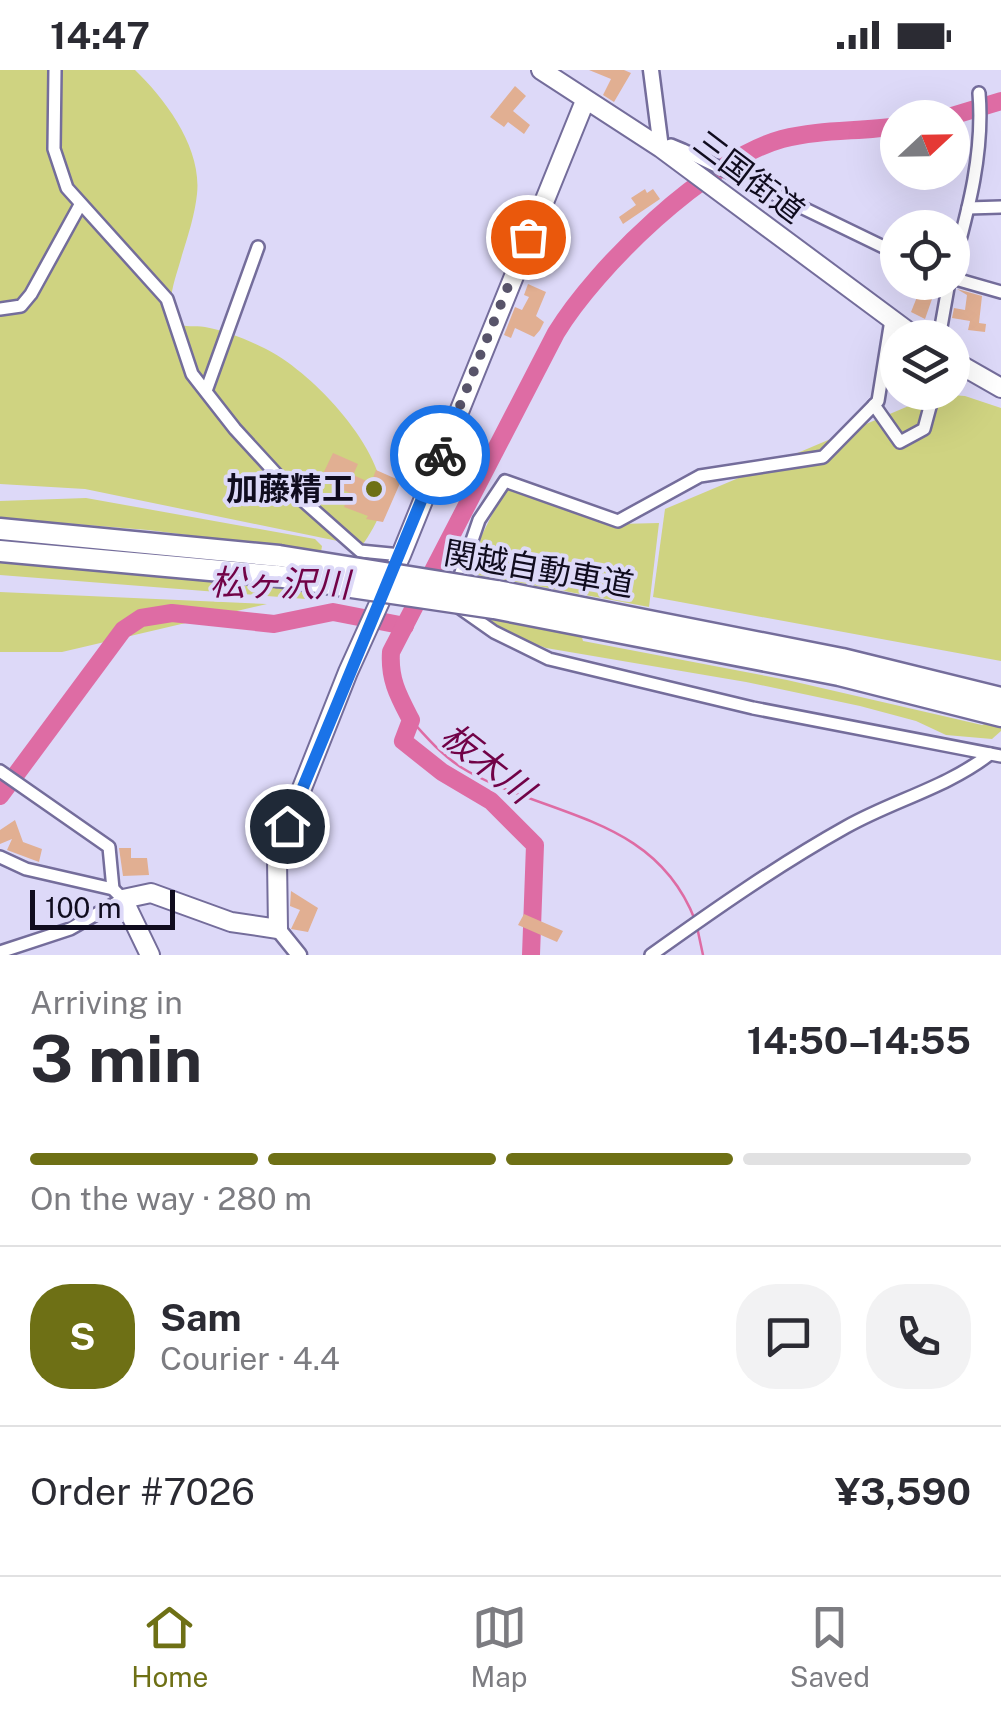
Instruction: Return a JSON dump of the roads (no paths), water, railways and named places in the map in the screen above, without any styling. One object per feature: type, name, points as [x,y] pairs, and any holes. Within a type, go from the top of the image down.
[{"type":"highway","name":"関越自動車道","points":[[0,529],[496,599],[842,660],[1001,698]]},
{"type":"highway","name":"関越自動車道","points":[[0,552],[278,566]]},
{"type":"highway","name":"関越自動車道","points":[[496,599],[1001,716]]},
{"type":"main road","name":"三国街道","points":[[540,70],[660,148],[891,320]]},
{"type":"main road","points":[[150,955],[118,894],[150,892],[232,922],[278,929],[277,860],[287,826],[585,101]]},
{"type":"main road","points":[[970,370],[1001,388]]},
{"type":"street","points":[[55,70],[57,166],[80,205],[153,279],[167,299],[185,358],[206,391],[290,489],[360,551],[401,556]]},
{"type":"street","points":[[651,70],[660,148],[672,145],[684,150],[880,245]]},
{"type":"street","points":[[979,94],[982,124],[968,208],[1001,208]]},
{"type":"street","points":[[0,308],[20,306],[30,294],[80,205]]},
{"type":"street","points":[[206,391],[258,247]]},
{"type":"street","points":[[970,285],[1001,292]]},
{"type":"street","points":[[880,389],[878,401],[823,457],[700,476],[618,521],[505,481],[479,520],[456,580],[457,609],[549,659],[753,708],[994,754]]},
{"type":"street","points":[[874,405],[900,442],[924,429],[929,410]]},
{"type":"street","points":[[651,955],[844,828],[947,783],[994,754]]},
{"type":"street","points":[[0,771],[110,847],[118,894]]},
{"type":"street","points":[[0,857],[26,869],[118,894]]},
{"type":"street","points":[[0,952],[70,929],[118,894]]},
{"type":"street","points":[[278,929],[299,955]]},
{"type":"waterway","points":[[970,110],[1001,101]]},
{"type":"waterway","name":"板木川","points":[[531,955],[535,845],[491,801],[442,772],[403,741],[411,720],[393,680],[391,652],[556,333],[625,248],[688,192],[752,151],[797,136],[880,128]]},
{"type":"waterway","name":"松ヶ沢川","points":[[0,796],[123,630],[141,618],[172,613],[274,624],[333,612],[405,626]]},
{"type":"waterway","points":[[411,720],[445,755],[469,772],[628,840],[655,860],[677,886],[695,920]]},
{"type":"waterway","points":[[697,927],[703,955]]},
{"type":"place","name":"加藤精工","points":[[374,489]]}]
